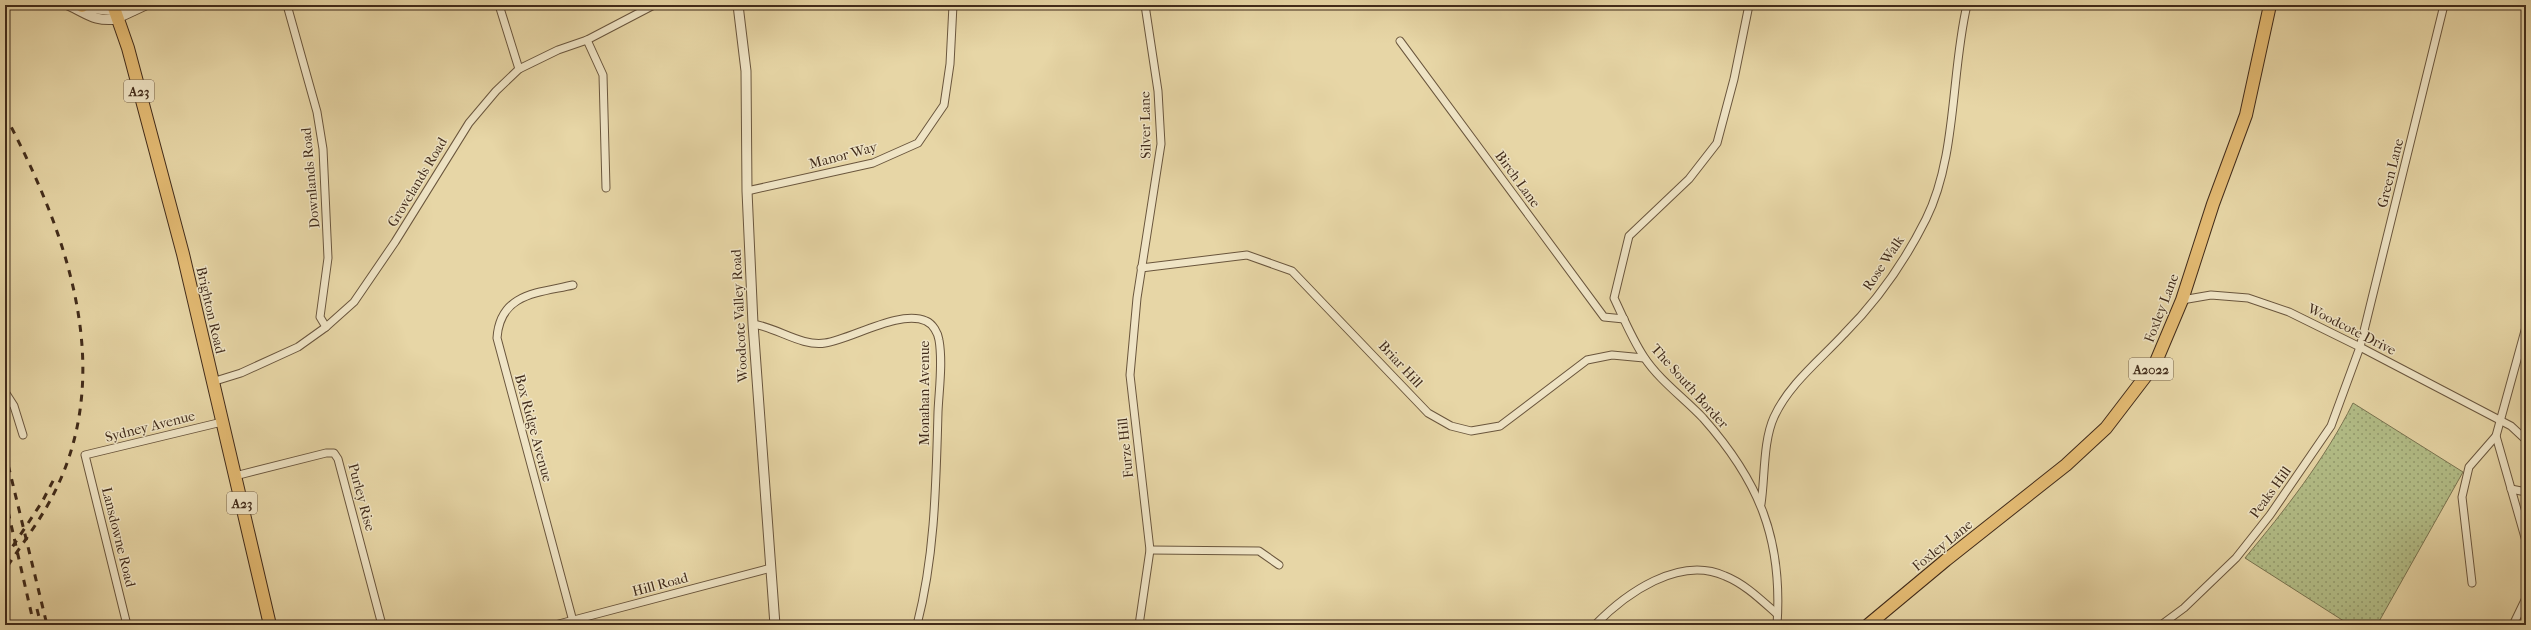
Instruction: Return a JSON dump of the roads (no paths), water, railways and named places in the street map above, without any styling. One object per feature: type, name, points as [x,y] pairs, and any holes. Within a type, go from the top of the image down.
[{"type":"main road","name":"Foxley Lane","points":[[1868,625],[1946,560],[2066,465],[2106,428],[2155,364],[2182,300],[2213,204],[2246,115],[2270,5]]},
{"type":"main road","name":"Brighton Road","points":[[116,12],[184,254],[212,382],[270,625]]},
{"type":"street","points":[[77,6],[116,12],[134,11],[148,5]]},
{"type":"street","name":"Downlands Road","points":[[287,5],[317,112],[324,149],[328,258],[320,317],[326,327]]},
{"type":"street","points":[[499,5],[519,69]]},
{"type":"street","name":"Grovelands Road","points":[[212,382],[241,373],[281,356],[326,327],[365,288],[468,123],[496,91],[519,69],[558,50],[587,40],[654,5]]},
{"type":"street","name":"Woodcote Valley Road","points":[[738,5],[746,71],[747,191],[753,324],[775,625]]},
{"type":"street","name":"Manor Way","points":[[747,191],[873,162],[918,143],[944,105],[950,64],[953,5]]},
{"type":"street","name":"Silver Lane","points":[[1141,268],[1161,144],[1158,91],[1145,5]]},
{"type":"street","name":"The South Border","points":[[1749,5],[1734,79],[1717,143],[1689,179],[1629,236],[1614,298],[1644,358],[1703,418],[1741,466],[1761,504],[1776,569],[1776,625]]},
{"type":"street","name":"Rose Walk","points":[[1761,504],[1769,437],[1774,418],[1794,387],[1875,299],[1911,246],[1934,202],[1950,125],[1967,5]]},
{"type":"street","name":"Green Lane","points":[[2360,347],[2444,5]]},
{"type":"street","points":[[587,40],[602,75],[606,188]]},
{"type":"street","name":"Birch Lane","points":[[1400,40],[1604,317],[1624,319]]},
{"type":"street","name":"Briar Hill","points":[[1141,268],[1247,255],[1292,271],[1428,413],[1451,426],[1471,431],[1500,426],[1587,360],[1612,355],[1644,358]]},
{"type":"street","name":"Furze Hill","points":[[1139,625],[1150,550],[1130,376],[1141,268]]},
{"type":"street","name":"Box Ridge Avenue","points":[[573,285],[528,295],[512,303],[500,321],[497,338],[573,623]]},
{"type":"street","name":"Woodcote Drive","points":[[2182,300],[2211,295],[2248,298],[2289,312],[2360,347],[2500,422],[2511,426],[2526,440]]},
{"type":"street","name":"Monahan Avenue","points":[[753,324],[767,326],[810,343],[823,343],[898,320],[914,318],[928,321],[937,332],[940,340],[934,515],[931,552],[917,625]]},
{"type":"street","points":[[2472,583],[2462,497],[2469,467],[2496,436],[2526,327]]},
{"type":"street","name":"Peaks Hill","points":[[2161,625],[2184,608],[2236,558],[2270,515],[2331,426],[2360,347]]},
{"type":"street","points":[[5,392],[14,406],[23,435]]},
{"type":"street","name":"Sydney Avenue","points":[[85,455],[222,422]]},
{"type":"street","points":[[2496,436],[2526,541]]},
{"type":"street","name":"Purley Rise","points":[[235,476],[326,452],[334,453],[338,459],[382,625]]},
{"type":"street","name":"Lansdowne Road","points":[[85,455],[127,625]]},
{"type":"street","points":[[2511,489],[2526,492]]},
{"type":"street","points":[[1150,550],[1258,551],[1279,565]]},
{"type":"street","name":"Hill Road","points":[[555,625],[573,623],[771,568]]},
{"type":"street","points":[[1595,625],[1620,602],[1650,582],[1667,576],[1695,571],[1724,575],[1739,583],[1777,614]]},
{"type":"street","points":[[2512,625],[2526,598]]},
{"type":"railway","points":[[5,115],[27,158],[63,249],[75,296],[82,343],[82,391],[75,438],[58,485],[40,518],[5,570]]},
{"type":"railway","points":[[5,452],[47,625]]},
{"type":"railway","points":[[5,558],[42,502],[54,479]]},
{"type":"railway","points":[[5,498],[34,625]]},
{"type":"railway","points":[[37,609],[41,625]]}]
